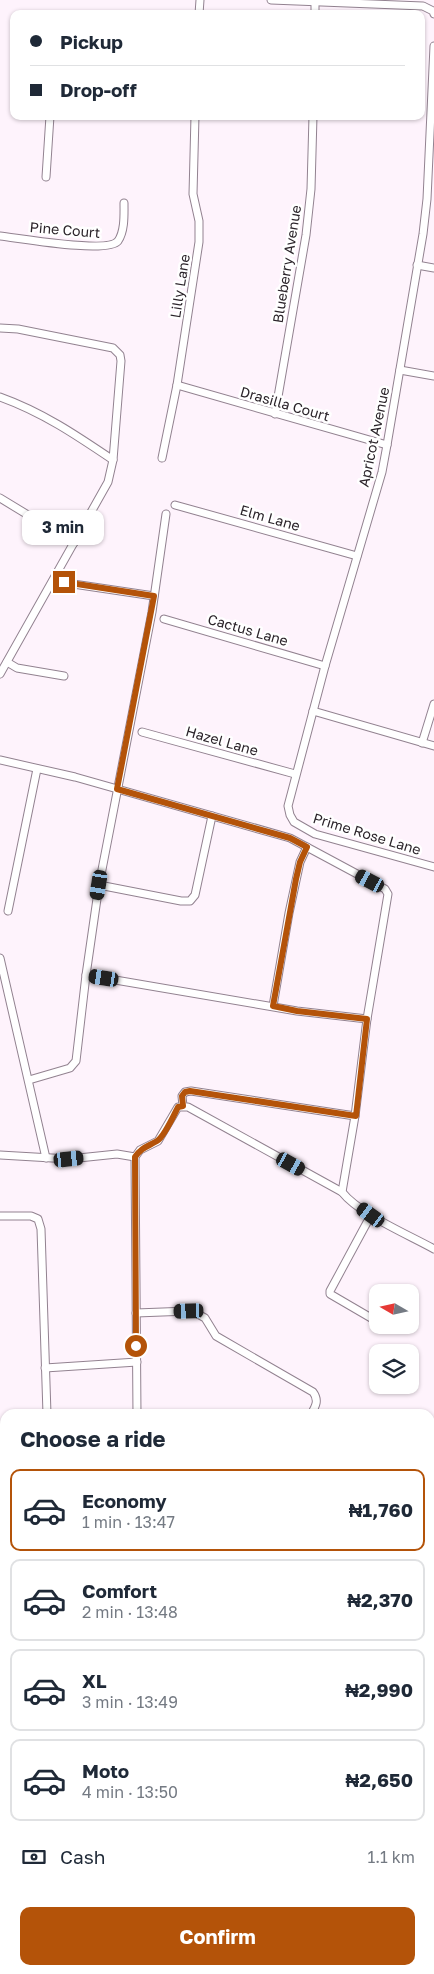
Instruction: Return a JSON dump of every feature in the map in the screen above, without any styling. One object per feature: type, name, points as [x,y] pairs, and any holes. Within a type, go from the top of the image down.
[{"type":"street","points":[[271,0],[423,6],[433,13]]},
{"type":"street","points":[[315,2],[315,10]]},
{"type":"street","name":"Apricot Avenue","points":[[294,822],[288,806],[295,774],[382,472],[387,445],[423,234],[427,199],[434,46]]},
{"type":"street","points":[[46,177],[50,120]]},
{"type":"street","name":"Lilly Lane","points":[[162,458],[177,386],[199,242],[199,221],[193,194],[195,120]]},
{"type":"street","name":"Blueberry Avenue","points":[[275,414],[306,235],[311,189],[313,120]]},
{"type":"street","name":"Pine Court","points":[[0,236],[90,247],[109,246],[120,239],[123,229],[124,203]]},
{"type":"street","points":[[417,265],[434,268]]},
{"type":"street","points":[[0,328],[18,329],[113,348],[121,360],[113,460],[108,482],[0,674]]},
{"type":"street","points":[[400,370],[434,376]]},
{"type":"street","name":"Drasilla Court","points":[[177,386],[387,445]]},
{"type":"street","points":[[0,397],[25,406],[62,425],[113,460]]},
{"type":"street","points":[[0,498],[74,543]]},
{"type":"street","name":"Elm Lane","points":[[175,505],[357,556]]},
{"type":"street","points":[[29,1080],[70,1068],[76,1061],[99,885],[154,596],[166,514]]},
{"type":"street","points":[[53,581],[154,596]]},
{"type":"street","name":"Cactus Lane","points":[[164,619],[325,666]]},
{"type":"street","points":[[7,662],[18,668],[64,676]]},
{"type":"street","points":[[422,743],[434,704]]},
{"type":"street","points":[[313,711],[434,746]]},
{"type":"street","name":"Hazel Lane","points":[[142,732],[295,774]]},
{"type":"street","points":[[0,760],[75,776],[290,838],[386,889],[388,894],[367,1019],[356,1116],[342,1192]]},
{"type":"street","points":[[8,911],[37,769]]},
{"type":"street","points":[[99,885],[181,901],[190,900],[195,896],[212,816]]},
{"type":"street","name":"Prime Rose Lane","points":[[294,822],[314,834],[434,867]]},
{"type":"street","points":[[273,1006],[298,870],[307,847]]},
{"type":"street","points":[[0,958],[46,1158]]},
{"type":"street","points":[[86,976],[297,1011],[367,1019]]},
{"type":"street","points":[[183,1106],[182,1096],[185,1092],[190,1091],[356,1116]]},
{"type":"street","points":[[137,1409],[135,1157],[148,1144],[158,1141],[178,1107],[183,1106],[342,1192],[371,1215],[434,1248]]},
{"type":"street","points":[[0,1155],[69,1159],[117,1154],[135,1157]]},
{"type":"street","points":[[369,1317],[330,1294],[330,1291],[371,1215]]},
{"type":"street","points":[[0,1216],[31,1216],[38,1219],[41,1229],[47,1409]]},
{"type":"street","points":[[136,1313],[189,1311],[202,1316],[216,1336],[313,1392],[316,1397],[314,1409]]},
{"type":"street","points":[[45,1368],[137,1362]]},
{"type":"route","points":[[64,582],[74,582],[154,596],[117,789],[290,838],[307,847],[300,862],[296,879],[273,1006],[297,1011],[367,1019],[356,1116],[190,1091],[185,1092],[182,1096],[183,1106],[178,1107],[158,1141],[148,1144],[135,1157],[136,1346]]}]
